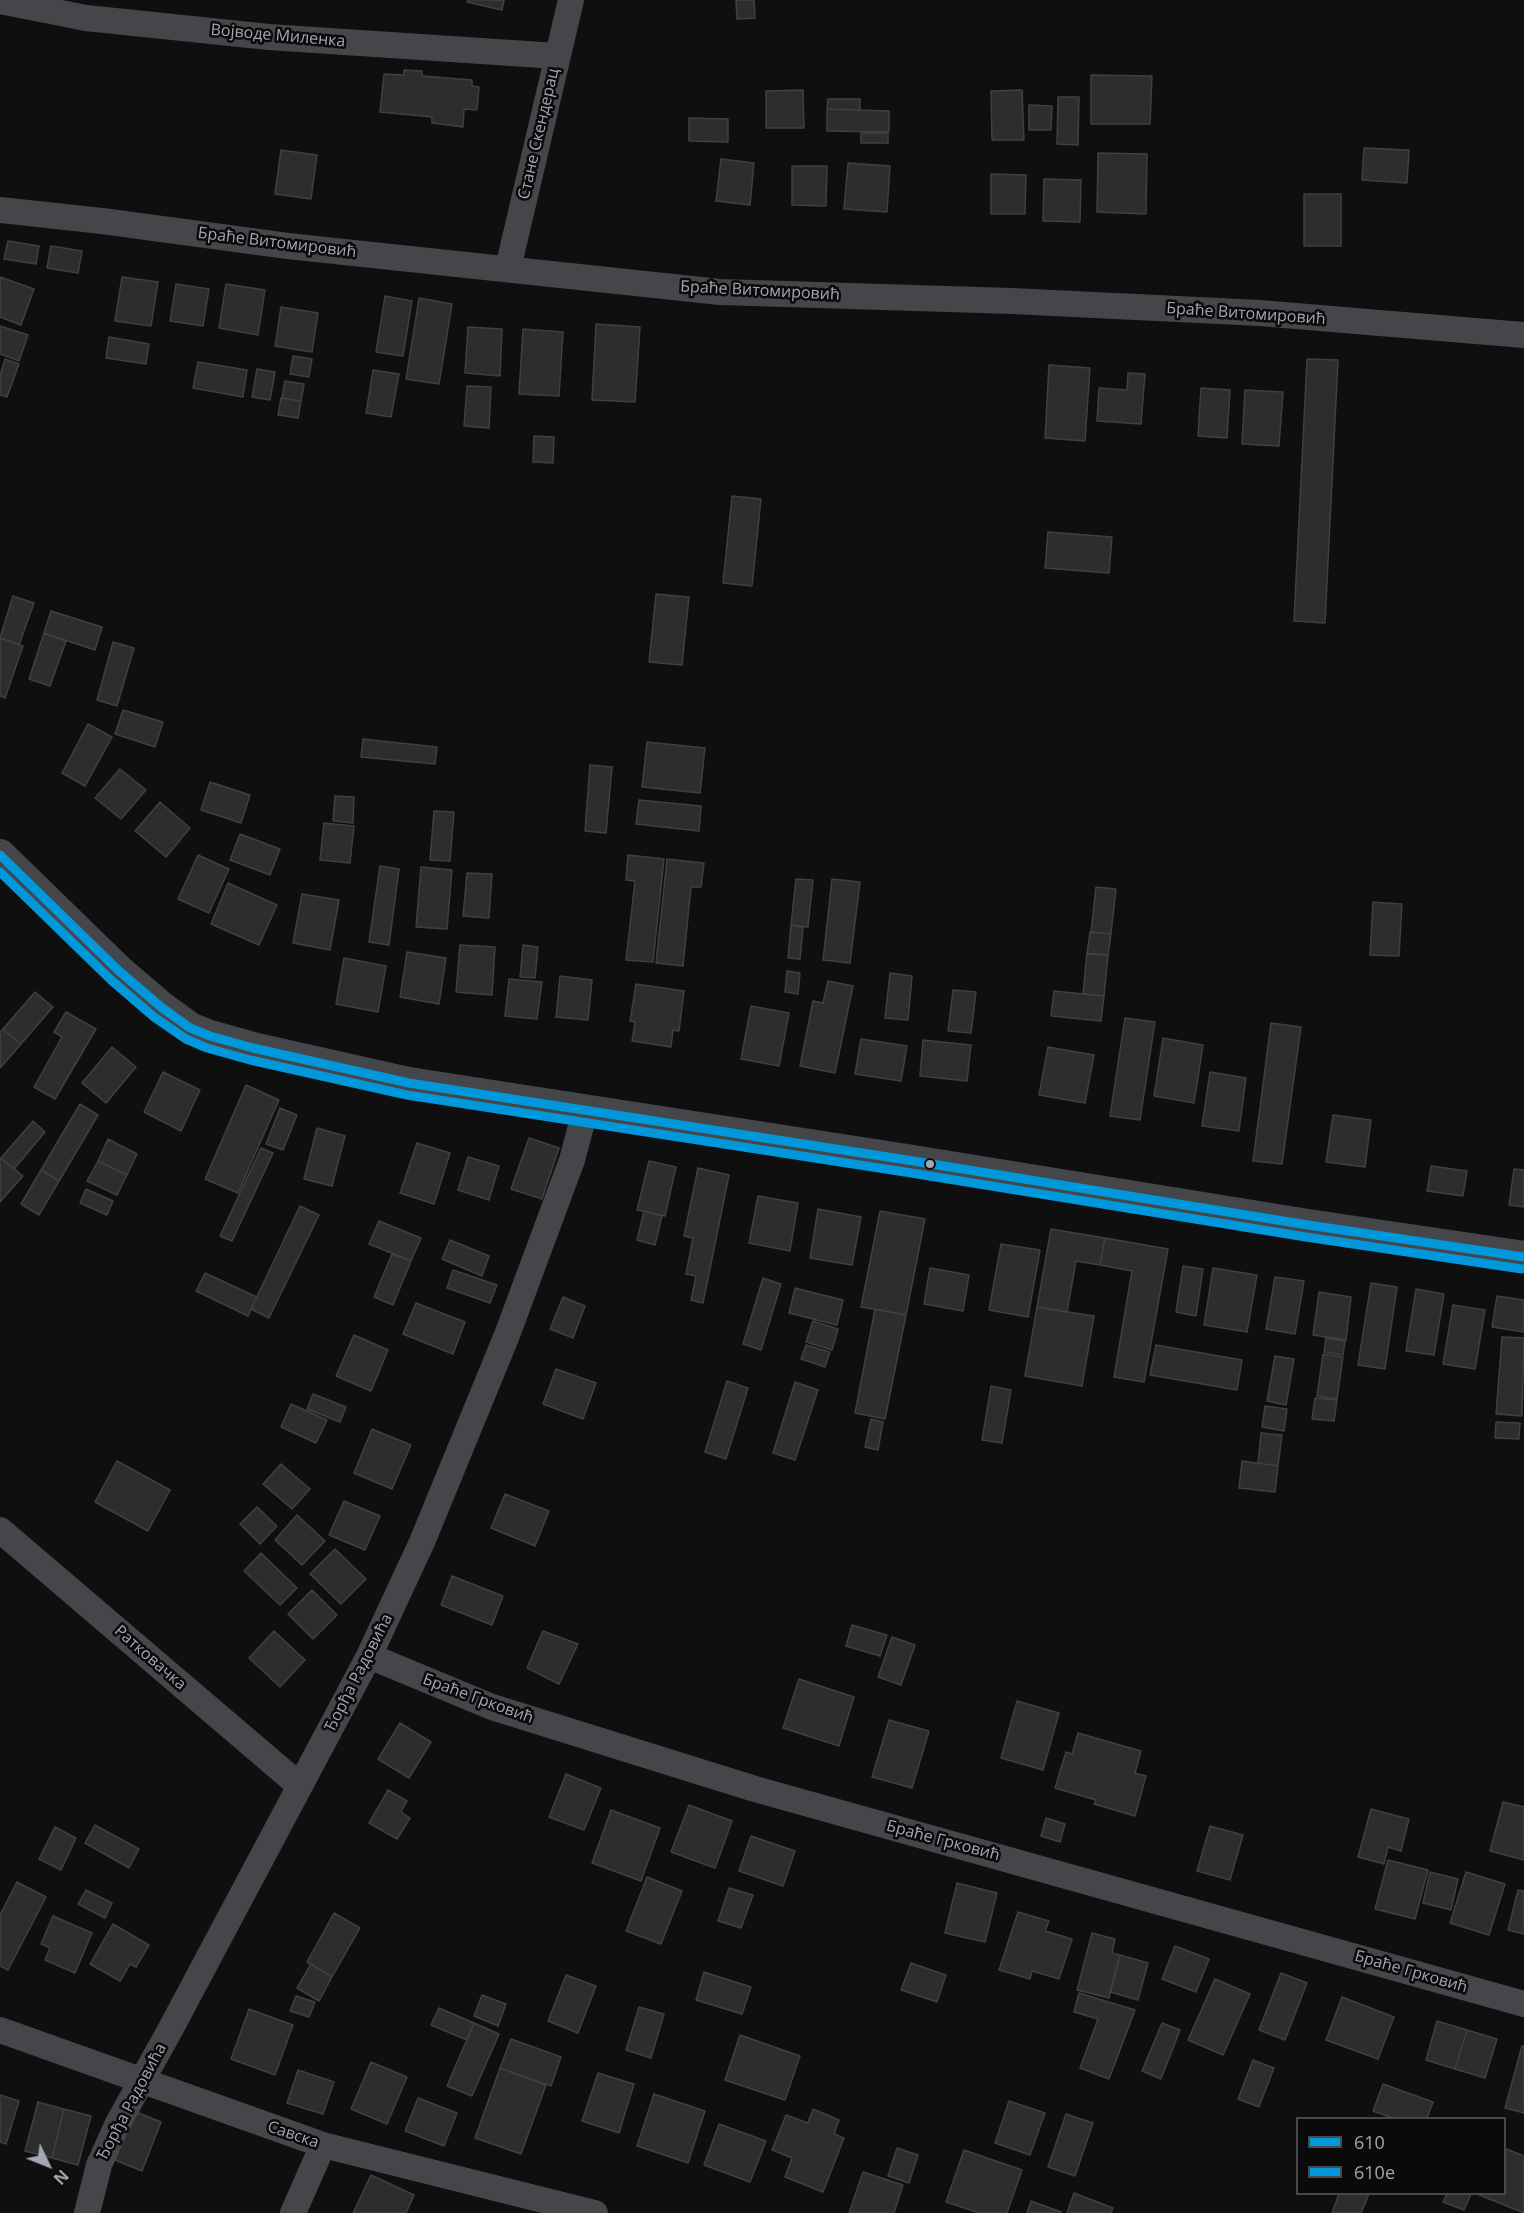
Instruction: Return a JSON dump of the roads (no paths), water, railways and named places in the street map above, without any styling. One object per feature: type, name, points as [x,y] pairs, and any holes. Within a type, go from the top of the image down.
[{"type":"street","name":"Стане Скендерац","points":[[508,268],[571,0]]},
{"type":"street","name":"Војводе Миленка","points":[[0,1],[86,18],[269,37],[557,56]]},
{"type":"street","name":"Браће Витомировић","points":[[0,210],[288,246],[720,292],[1024,302],[1260,313],[1524,335]]},
{"type":"street","points":[[0,855],[133,984],[160,1007],[190,1028],[253,1048],[408,1083],[849,1151],[1308,1226],[1524,1257]]},
{"type":"street","name":"Ђорђа Радовића","points":[[87,2213],[99,2165],[140,2081],[169,2032],[369,1656],[422,1542],[507,1335],[572,1160],[585,1111]]},
{"type":"street","name":"Ратковачка","points":[[0,1530],[300,1786]]},
{"type":"street","name":"Браће Грковић","points":[[369,1656],[492,1707],[755,1789],[1524,2004]]},
{"type":"street","name":"Савска","points":[[0,2030],[323,2145],[595,2213]]},
{"type":"street","points":[[293,2213],[323,2145]]}]
